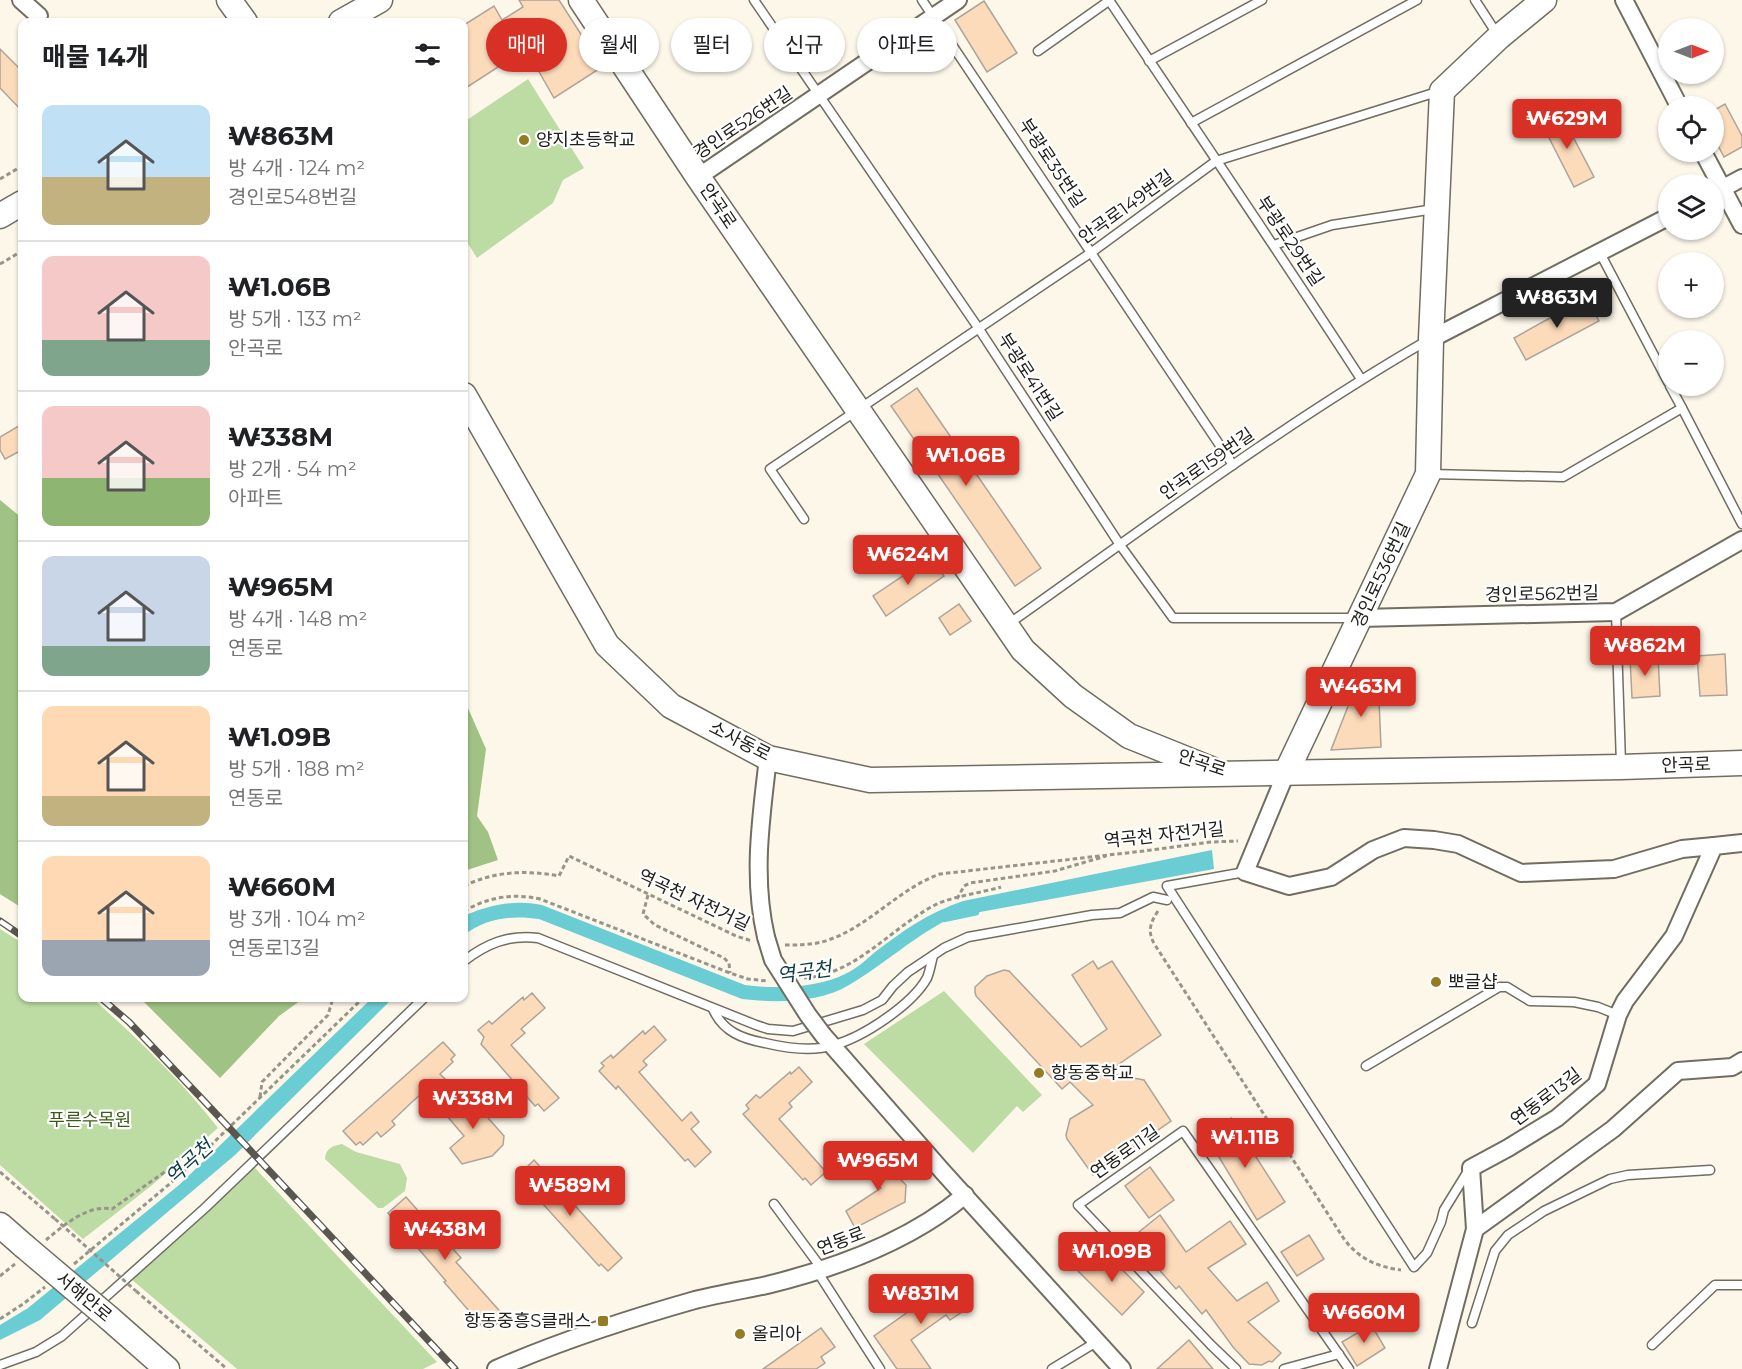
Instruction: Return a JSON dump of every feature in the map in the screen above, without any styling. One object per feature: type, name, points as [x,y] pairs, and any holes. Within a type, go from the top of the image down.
[{"type":"street","points":[[21,0],[39,16]]},
{"type":"street","points":[[230,0],[242,18]]},
{"type":"street","points":[[347,18],[380,0]]},
{"type":"street","name":"안곡로","points":[[581,0],[698,177],[1023,650],[1073,696],[1129,736],[1223,774],[1742,763]]},
{"type":"street","name":"경인로526번길","points":[[698,177],[958,0]]},
{"type":"street","points":[[1442,91],[1498,37],[1544,0]]},
{"type":"street","points":[[1624,0],[1674,96]]},
{"type":"street","name":"경인로536번길","points":[[1286,773],[1428,474],[1431,339],[1442,91]]},
{"type":"street","points":[[1724,188],[1742,178]]},
{"type":"street","points":[[1724,200],[1742,225]]},
{"type":"street","points":[[0,216],[18,205]]},
{"type":"street","points":[[1431,339],[1658,222]]},
{"type":"street","name":"소사동로","points":[[468,402],[607,645],[671,706],[768,758],[870,780],[1223,774]]},
{"type":"street","name":"경인로562번길","points":[[1360,618],[1616,612],[1742,540]]},
{"type":"street","points":[[768,758],[758,868],[761,914],[773,960],[808,1016],[828,1041],[1122,1369]]},
{"type":"street","points":[[1286,773],[1245,872],[1289,886],[1331,877],[1373,850],[1404,838],[1458,844],[1521,873],[1614,869],[1682,849],[1742,843]]},
{"type":"street","name":"연동로13길","points":[[1471,1168],[1557,1118],[1597,1084],[1618,1015],[1625,1000],[1674,936],[1714,846]]},
{"type":"street","points":[[1475,1228],[1613,1129],[1678,1071],[1732,1067],[1742,1060]]},
{"type":"street","points":[[1437,1369],[1475,1228],[1471,1168]]},
{"type":"street","name":"연동로","points":[[496,1369],[593,1332],[695,1300],[766,1285],[819,1270],[890,1243],[944,1213],[965,1195]]},
{"type":"street","name":"서해안로","points":[[0,1225],[167,1369]]},
{"type":"lane","name":"부광로41번길","points":[[754,0],[979,330],[1120,546],[1173,618],[1360,618]]},
{"type":"lane","name":"부광로35번길","points":[[922,0],[1233,465]]},
{"type":"lane","points":[[1038,51],[1109,0]]},
{"type":"lane","name":"부광로29번길","points":[[1109,0],[1361,379]]},
{"type":"lane","points":[[1149,61],[1262,0]]},
{"type":"lane","points":[[1191,123],[1417,0]]},
{"type":"lane","points":[[1475,0],[1498,37]]},
{"type":"lane","name":"안곡로149번길","points":[[858,411],[1092,252],[1216,161],[1442,91]]},
{"type":"lane","points":[[1274,245],[1332,225],[1438,209]]},
{"type":"lane","points":[[1600,253],[1658,363]]},
{"type":"lane","name":"안곡로159번길","points":[[1007,626],[1233,465],[1361,379],[1431,339]]},
{"type":"lane","points":[[1676,396],[1742,524]]},
{"type":"lane","points":[[1428,474],[1563,477],[1682,408]]},
{"type":"lane","points":[[804,519],[770,469],[858,411]]},
{"type":"lane","points":[[1616,612],[1621,767]]},
{"type":"lane","points":[[1245,872],[1167,886],[1414,1267],[1426,1253],[1444,1210],[1471,1168]]},
{"type":"lane","points":[[468,959],[500,940],[526,936],[538,938],[713,1010],[768,1029],[793,1030],[847,1016],[873,1006],[882,1000],[899,980],[933,956],[956,942],[978,934],[1092,915],[1120,913],[1153,897],[1167,900]]},
{"type":"lane","points":[[713,1010],[725,1027],[744,1038],[790,1048],[862,1034],[912,996],[927,977],[933,956]]},
{"type":"lane","points":[[1366,1066],[1499,987],[1507,987],[1530,1001],[1574,1002],[1598,1007],[1618,1015]]},
{"type":"lane","points":[[0,1365],[36,1352],[62,1336],[205,1208],[420,1002]]},
{"type":"lane","name":"연동로11길","points":[[1236,1369],[1078,1204],[1183,1131],[1349,1369]]},
{"type":"lane","points":[[1472,1323],[1495,1251],[1508,1234],[1535,1217],[1610,1179],[1628,1175],[1710,1170]]},
{"type":"lane","points":[[774,1204],[819,1270],[880,1369]]},
{"type":"lane","points":[[1652,1345],[1715,1285],[1742,1285]]},
{"type":"lane","points":[[1052,1369],[1098,1341]]},
{"type":"lane","points":[[1284,1369],[1339,1354]]},
{"type":"path","points":[[0,179],[18,168]]},
{"type":"path","points":[[0,264],[18,253]]},
{"type":"path","name":"역곡천 자전거길","points":[[468,884],[477,879],[504,873],[539,872],[559,876],[569,856],[736,936],[803,945],[834,938],[919,883],[940,874],[1211,842],[1238,841]]},
{"type":"path","points":[[957,899],[964,886],[970,883],[1056,871],[1115,854]]},
{"type":"path","points":[[796,979],[818,977],[843,969],[926,910],[946,901],[1001,887]]},
{"type":"path","points":[[648,894],[643,914],[646,919],[724,958],[729,963],[730,973]]},
{"type":"path","points":[[468,909],[485,900],[498,897],[524,896],[540,899],[730,973],[748,979],[774,981]]},
{"type":"path","points":[[1167,900],[1153,918],[1149,928],[1150,937],[1344,1239],[1353,1252],[1376,1264],[1401,1270],[1414,1267]]},
{"type":"path","points":[[260,1097],[262,1082],[328,1015],[332,1002]]},
{"type":"path","points":[[70,1267],[179,1176],[359,1002]]},
{"type":"path","points":[[0,1276],[29,1250],[71,1220],[102,1207],[112,1209],[122,1204],[166,1170],[179,1176]]},
{"type":"path","points":[[0,1172],[227,1369]]},
{"type":"path","points":[[0,1318],[24,1304],[51,1282]]},
{"type":"green space","points":[[528,79],[584,168],[563,180],[553,203],[477,258],[468,243],[468,119]]},
{"type":"green space","points":[[0,500],[18,515],[18,905],[0,894]]},
{"type":"green space","points":[[468,708],[486,749],[477,816],[488,832],[498,860],[468,870]]},
{"type":"green space","name":"푸른수목원","points":[[0,929],[18,940],[18,1002],[96,1002],[158,1060],[218,1128],[151,1186],[83,1239],[0,1165]]},
{"type":"green space","points":[[944,991],[1042,1095],[1023,1112],[1017,1106],[973,1153],[864,1044]]},
{"type":"green space","points":[[144,1002],[298,1002],[279,1016],[220,1078]]},
{"type":"green space","points":[[342,1144],[356,1152],[400,1164],[407,1178],[405,1191],[383,1208],[378,1208],[325,1159],[330,1148]]},
{"type":"green space","points":[[252,1159],[255,1168],[437,1362],[423,1369],[237,1369],[124,1273]]},
{"type":"water","points":[[1212,850],[1214,869],[953,917],[926,932],[849,985],[825,995],[797,1000],[742,999],[539,919],[519,917],[500,919],[490,921],[468,932],[468,914],[476,911],[513,903],[542,905],[745,985],[796,986],[834,979],[849,972],[917,923],[963,901]]},
{"type":"water","points":[[368,1002],[389,1002],[235,1155],[40,1320],[0,1340],[0,1325],[28,1308],[179,1185]]},
{"type":"building","points":[[519,0],[559,0],[579,31],[579,72],[594,72],[554,98],[539,72],[567,72],[567,18],[505,18],[523,7]]},
{"type":"building","points":[[984,1],[1017,53],[987,72],[957,23],[957,19]]},
{"type":"building","points":[[494,6],[501,18],[486,18],[486,72],[490,72],[468,86],[468,22]]},
{"type":"building","points":[[0,49],[18,67],[18,107],[0,88]]},
{"type":"building","points":[[1724,105],[1742,136],[1742,147],[1724,157]]},
{"type":"building","points":[[1560,112],[1594,177],[1574,187],[1541,122]]},
{"type":"building","points":[[1586,298],[1599,321],[1526,360],[1514,338]]},
{"type":"building","points":[[917,388],[1041,568],[1015,586],[891,406]]},
{"type":"building","points":[[18,426],[18,452],[5,459],[0,450],[0,437]]},
{"type":"building","points":[[931,557],[944,576],[886,616],[873,596]]},
{"type":"building","points":[[959,604],[971,621],[950,635],[939,618]]},
{"type":"building","points":[[1725,654],[1727,695],[1700,696],[1697,656]]},
{"type":"building","points":[[1658,656],[1660,696],[1632,698],[1630,658]]},
{"type":"building","points":[[1378,677],[1381,747],[1331,750],[1359,678]]},
{"type":"building","points":[[1093,961],[1098,969],[1112,961],[1161,1035],[1106,1073],[1144,1080],[1171,1121],[1093,1175],[1066,1135],[1070,1119],[1093,1105],[1070,1082],[1062,1089],[976,996],[975,987],[987,976],[1004,970],[1009,971],[1081,1047],[1107,1029],[1072,975]]},
{"type":"building","points":[[532,993],[545,1008],[521,1029],[525,1033],[511,1045],[559,1098],[544,1111],[538,1104],[535,1106],[481,1044],[484,1037],[478,1030],[489,1021],[492,1024],[523,997],[524,1000]]},
{"type":"building","points":[[654,1026],[666,1040],[643,1061],[647,1065],[639,1072],[682,1121],[691,1112],[699,1122],[691,1129],[711,1152],[695,1167],[688,1159],[685,1161],[618,1086],[616,1089],[599,1071],[604,1066],[601,1063],[611,1055],[613,1058],[643,1031],[645,1034]]},
{"type":"building","points":[[443,1042],[455,1055],[451,1059],[453,1062],[440,1074],[446,1080],[432,1092],[428,1088],[412,1102],[392,1121],[395,1125],[381,1137],[377,1132],[363,1145],[360,1142],[356,1145],[343,1131]]},
{"type":"building","points":[[799,1067],[812,1082],[789,1103],[792,1107],[779,1119],[826,1172],[811,1185],[805,1178],[803,1180],[743,1114],[749,1109],[746,1105],[756,1095],[760,1098]]},
{"type":"building","points":[[467,1091],[504,1136],[503,1145],[492,1156],[462,1164],[450,1148],[464,1136],[446,1115],[457,1093],[460,1096]]},
{"type":"building","points":[[1231,1118],[1285,1202],[1257,1220],[1205,1134]]},
{"type":"building","points":[[872,1150],[906,1185],[905,1202],[855,1228],[846,1211],[881,1188],[859,1162]]},
{"type":"building","points":[[534,1160],[622,1258],[608,1271],[601,1264],[599,1266],[523,1182],[526,1180],[520,1174]]},
{"type":"building","points":[[1150,1167],[1174,1200],[1149,1218],[1125,1186]]},
{"type":"building","points":[[406,1197],[428,1222],[436,1214],[447,1227],[440,1234],[461,1258],[456,1262],[505,1317],[490,1330],[485,1323],[482,1326],[388,1213]]},
{"type":"building","points":[[1160,1215],[1186,1252],[1230,1221],[1246,1244],[1208,1268],[1237,1301],[1267,1282],[1279,1301],[1248,1322],[1281,1353],[1272,1362],[1269,1361],[1262,1365],[1249,1364],[1233,1347],[1206,1310],[1202,1314],[1179,1286],[1176,1289],[1129,1240]]},
{"type":"building","points":[[1309,1235],[1324,1259],[1297,1276],[1281,1252]]},
{"type":"building","points":[[1097,1254],[1104,1261],[1109,1256],[1144,1292],[1122,1315],[1078,1271]]},
{"type":"building","points":[[959,1276],[972,1296],[959,1306],[962,1312],[950,1320],[946,1315],[911,1340],[931,1369],[897,1369],[874,1336]]},
{"type":"building","points":[[1369,1321],[1385,1348],[1357,1366],[1342,1342],[1359,1332],[1357,1329]]},
{"type":"building","points":[[821,1328],[835,1347],[821,1357],[825,1363],[816,1369],[763,1369]]},
{"type":"building","points":[[1189,1340],[1213,1369],[1157,1369]]},
{"type":"waterway","name":"역곡천","points":[[944,920],[977,913]]},
{"type":"railway","points":[[0,921],[18,933]]},
{"type":"railway","points":[[106,1002],[129,1022],[455,1369]]},
{"type":"place","name":"양지초등학교","points":[[524,140]]},
{"type":"place","name":"뽀글샵","points":[[1436,982]]},
{"type":"place","name":"항동중학교","points":[[1039,1073]]},
{"type":"place","name":"항동중흥S클래스","points":[[603,1321]]},
{"type":"place","name":"올리아","points":[[740,1334]]}]
